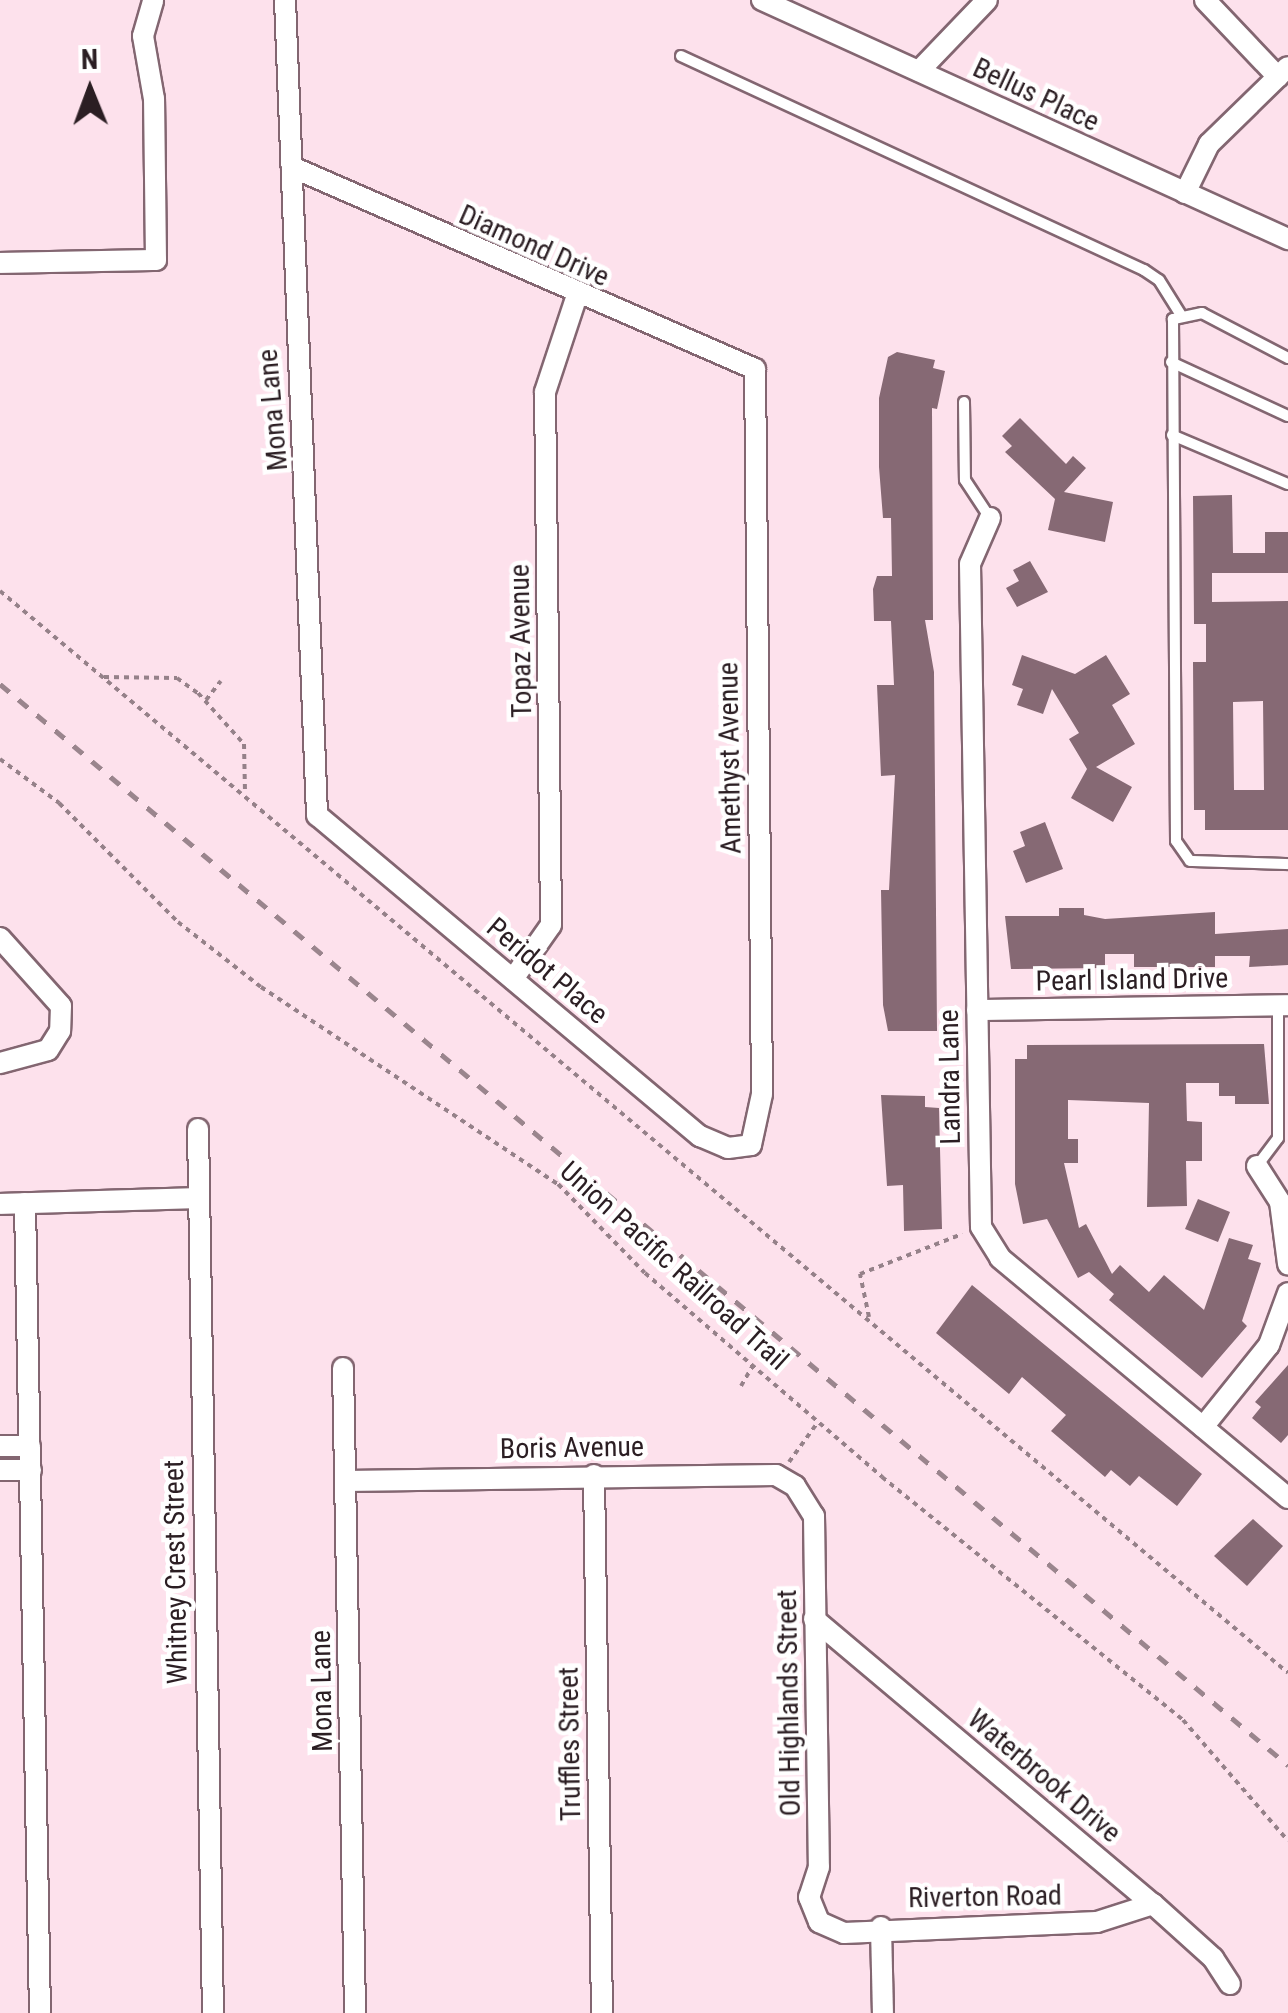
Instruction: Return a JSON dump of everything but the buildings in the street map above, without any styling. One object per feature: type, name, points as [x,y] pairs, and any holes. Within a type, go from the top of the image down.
[{"type":"street","points":[[0,264],[156,260],[154,99],[143,36],[154,0]]},
{"type":"street","name":"Mona Lane","points":[[284,0],[316,815]]},
{"type":"street","name":"Bellus Place","points":[[762,0],[1288,239]]},
{"type":"street","points":[[919,71],[987,0]]},
{"type":"street","points":[[1185,193],[1209,144],[1283,72],[1206,0]]},
{"type":"street","name":"Diamond Drive","points":[[292,167],[577,295],[755,369]]},
{"type":"street","name":"Topaz Avenue","points":[[513,979],[551,926],[545,392],[577,295]]},
{"type":"street","name":"Amethyst Avenue","points":[[751,1145],[762,1094],[755,369]]},
{"type":"street","name":"Landra Lane","points":[[980,1227],[970,564],[990,518]]},
{"type":"street","name":"Peridot Place","points":[[316,815],[700,1136],[728,1148],[751,1145]]},
{"type":"street","points":[[0,938],[54,995],[60,1031],[48,1050],[0,1064]]},
{"type":"street","name":"Pearl Island Drive","points":[[977,1010],[1283,1005]]},
{"type":"street","name":"Whitney Crest Street","points":[[198,1129],[213,2013]]},
{"type":"street","points":[[1257,1166],[1280,1202],[1288,1264]]},
{"type":"street","points":[[0,1204],[198,1198]]},
{"type":"street","points":[[24,1203],[40,2013]]},
{"type":"street","points":[[980,1227],[1000,1258],[1288,1498]]},
{"type":"street","points":[[1202,1427],[1270,1344],[1288,1293]]},
{"type":"street","name":"Mona Lane","points":[[344,1368],[355,2013]]},
{"type":"street","points":[[0,1446],[30,1446]]},
{"type":"street","points":[[0,1470],[31,1470]]},
{"type":"street","name":"Boris Avenue","points":[[346,1481],[757,1472],[795,1486]]},
{"type":"street","name":"Truffles Street","points":[[594,1475],[602,2013]]},
{"type":"street","name":"Old Highlands Street","points":[[795,1486],[814,1516],[819,1868],[809,1897],[818,1922]]},
{"type":"street","name":"Waterbrook Drive","points":[[814,1619],[1153,1904],[1214,1958],[1230,1984]]},
{"type":"street","name":"Riverton Road","points":[[818,1922],[844,1933],[881,1927],[1098,1922],[1153,1904]]},
{"type":"street","points":[[881,1927],[883,2013]]},
{"type":"lane","points":[[681,56],[1144,270],[1180,314]]},
{"type":"lane","points":[[1180,314],[1202,313],[1288,358]]},
{"type":"lane","points":[[1180,314],[1170,330],[1176,841],[1190,861],[1288,864]]},
{"type":"lane","points":[[1171,362],[1288,416]]},
{"type":"lane","points":[[964,402],[965,480],[990,518]]},
{"type":"lane","points":[[1172,435],[1288,484]]},
{"type":"lane","points":[[1257,1166],[1278,1138],[1283,1005]]},
{"type":"path","points":[[0,591],[1288,1673]]},
{"type":"path","points":[[104,677],[177,678],[206,700],[244,744],[245,794]]},
{"type":"path","points":[[206,700],[220,682]]},
{"type":"path","name":"Union Pacific Railroad Trail","points":[[0,759],[59,802],[178,922],[261,987],[558,1184],[645,1273],[818,1422],[1183,1720],[1288,1842]]},
{"type":"path","points":[[869,1318],[860,1274],[980,1227]]},
{"type":"path","points":[[741,1386],[753,1365]]},
{"type":"path","points":[[789,1462],[818,1422]]},
{"type":"railway","points":[[0,684],[1288,1765]]}]
